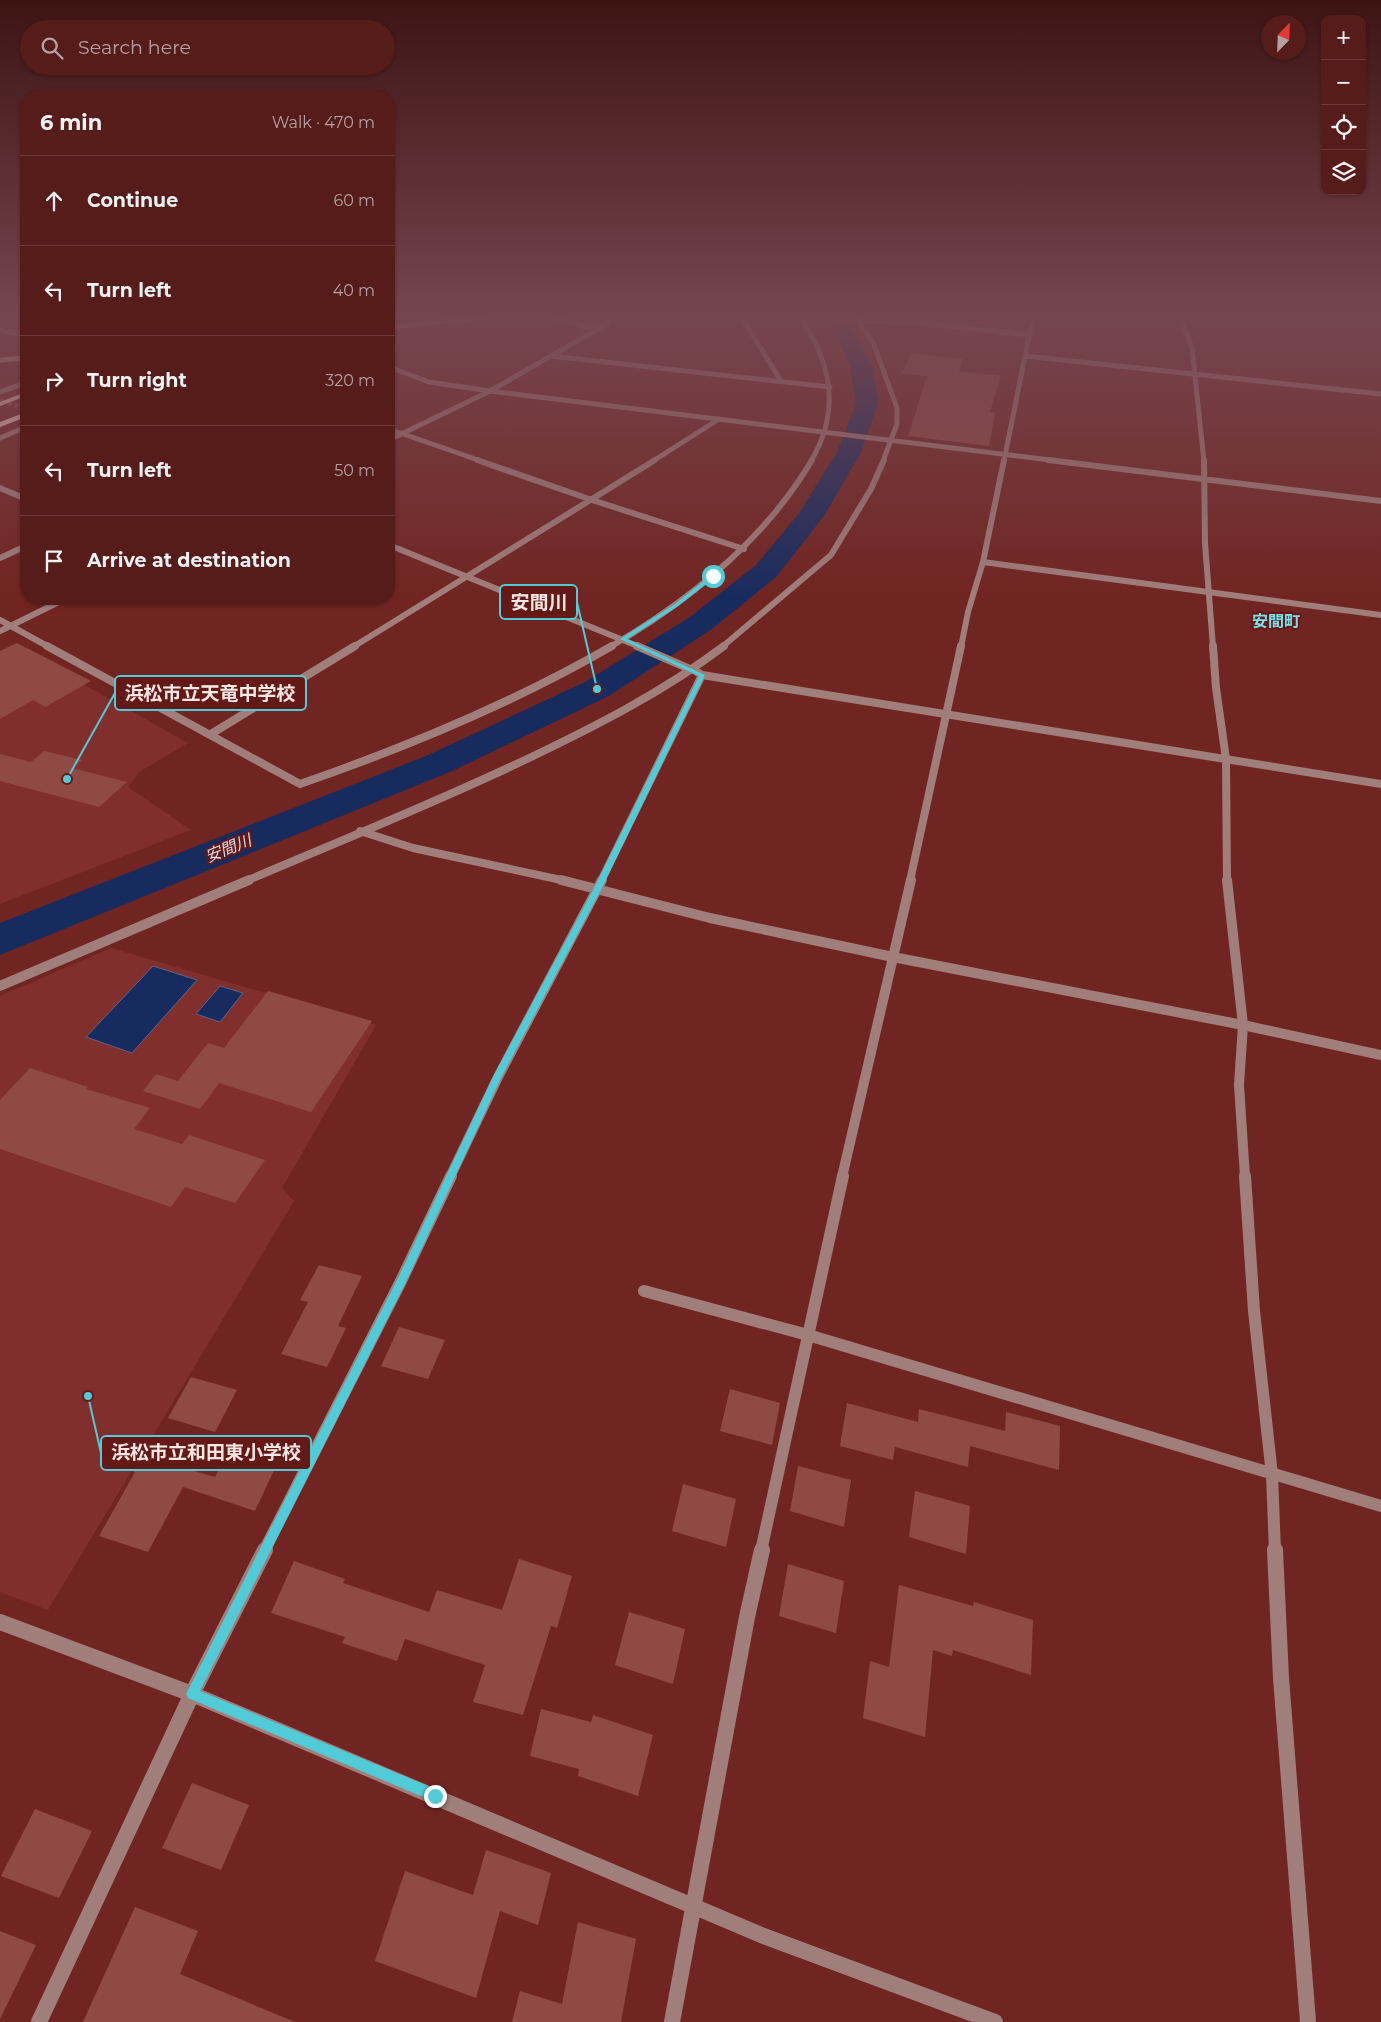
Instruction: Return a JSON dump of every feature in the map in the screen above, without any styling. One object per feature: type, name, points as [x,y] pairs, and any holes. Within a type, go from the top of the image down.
[{"type":"highway","points":[[0,418],[20,410]]},
{"type":"highway","points":[[0,425],[20,417]]},
{"type":"street","points":[[395,437],[457,407]]},
{"type":"street","points":[[624,407],[892,439],[1003,455],[1205,478],[1381,501]]},
{"type":"street","points":[[0,620],[212,734],[300,784],[337,772],[494,706],[568,672],[676,605],[744,549],[792,491],[826,431],[831,407]]},
{"type":"street","points":[[0,986],[474,784],[598,725],[695,671],[831,555],[871,489],[897,424],[896,407]]},
{"type":"street","points":[[672,2022],[747,1617],[857,1109],[926,814],[968,612],[983,562],[1014,407]]},
{"type":"street","points":[[1199,407],[1205,478],[1205,543],[1216,688],[1226,760],[1227,879],[1243,1025],[1239,1085],[1254,1311],[1272,1475],[1281,1678],[1308,2022]]},
{"type":"street","points":[[212,734],[592,500],[719,419]]},
{"type":"street","points":[[0,438],[20,430]]},
{"type":"street","points":[[395,431],[592,500],[744,549]]},
{"type":"street","points":[[0,488],[20,497]]},
{"type":"street","points":[[395,548],[623,639],[695,671],[946,716],[1381,784]]},
{"type":"street","points":[[0,558],[20,549]]},
{"type":"street","points":[[983,562],[1381,615]]},
{"type":"street","points":[[0,631],[53,605]]},
{"type":"street","points":[[39,2022],[192,1694],[401,1281],[498,1077],[598,888],[656,767],[695,671]]},
{"type":"street","points":[[360,831],[413,848],[598,888],[710,918],[894,957],[1243,1025],[1381,1055]]},
{"type":"street","points":[[644,1291],[808,1335],[1381,1506]]},
{"type":"street","points":[[0,1622],[192,1694],[761,1935],[996,2022]]},
{"type":"shaded area","points":[[15,646],[188,743],[139,772],[128,787],[191,830],[0,904],[0,654]]},
{"type":"shaded area","points":[[111,948],[376,1025],[282,1188],[294,1201],[48,1610],[0,1592],[0,996]]},
{"type":"water","points":[[153,966],[197,980],[132,1053],[86,1037]]},
{"type":"water","points":[[220,986],[243,993],[220,1022],[196,1014]]},
{"type":"building","points":[[917,407],[991,407],[990,412],[995,413],[989,446],[908,436]]},
{"type":"building","points":[[17,643],[91,681],[45,707],[33,700],[0,719],[0,651]]},
{"type":"building","points":[[44,751],[82,760],[72,768],[127,782],[99,807],[0,781],[0,754],[31,762]]},
{"type":"building","points":[[268,991],[372,1021],[311,1112],[219,1083],[200,1109],[143,1091],[156,1074],[178,1081],[208,1043],[224,1048]]},
{"type":"building","points":[[30,1068],[88,1087],[86,1089],[150,1108],[134,1129],[182,1144],[189,1135],[265,1160],[235,1203],[185,1187],[171,1207],[0,1149],[0,1100]]},
{"type":"building","points":[[319,1265],[362,1276],[338,1326],[346,1328],[327,1367],[281,1354],[308,1302],[300,1300]]},
{"type":"building","points":[[399,1327],[445,1340],[428,1379],[381,1366]]},
{"type":"building","points":[[191,1377],[237,1390],[215,1432],[168,1418]]},
{"type":"building","points":[[730,1389],[780,1403],[772,1445],[720,1431]]},
{"type":"building","points":[[847,1403],[918,1422],[919,1409],[1005,1431],[1006,1412],[1060,1426],[1059,1470],[970,1446],[968,1467],[895,1447],[893,1460],[840,1446]]},
{"type":"building","points":[[229,1450],[277,1464],[255,1511],[183,1487],[148,1552],[99,1536],[135,1472],[133,1471],[138,1455],[215,1477]]},
{"type":"building","points":[[798,1466],[851,1480],[844,1527],[790,1511]]},
{"type":"building","points":[[683,1484],[736,1499],[726,1547],[672,1531]]},
{"type":"building","points":[[915,1491],[970,1506],[966,1554],[909,1537]]},
{"type":"building","points":[[519,1559],[572,1576],[557,1628],[551,1626],[523,1715],[473,1702],[485,1665],[405,1639],[397,1661],[342,1643],[345,1637],[271,1613],[294,1561],[345,1579],[343,1583],[429,1612],[437,1590],[502,1610]]},
{"type":"building","points":[[788,1564],[844,1581],[836,1633],[779,1616]]},
{"type":"building","points":[[899,1585],[973,1606],[974,1602],[1033,1620],[1031,1675],[953,1650],[952,1656],[933,1650],[925,1737],[863,1718],[870,1661],[889,1667]]},
{"type":"building","points":[[629,1612],[685,1629],[673,1684],[615,1665]]},
{"type":"building","points":[[541,1709],[591,1722],[593,1715],[653,1735],[638,1796],[578,1776],[579,1769],[530,1756]]},
{"type":"building","points":[[192,1783],[249,1805],[221,1870],[162,1848]]},
{"type":"building","points":[[35,1809],[92,1831],[59,1898],[1,1876]]},
{"type":"building","points":[[486,1850],[551,1873],[538,1925],[500,1911],[476,1998],[375,1961],[405,1871],[473,1895]]},
{"type":"building","points":[[135,1907],[198,1931],[180,1974],[295,2022],[83,2022]]},
{"type":"building","points":[[578,1922],[636,1939],[621,2022],[512,2022],[520,1991],[562,2004]]},
{"type":"building","points":[[0,1931],[36,1945],[0,2019]]},
{"type":"waterway","name":"安間川","points":[[0,940],[438,764],[597,689],[701,623],[766,571],[811,516],[849,452],[866,407]]},
{"type":"place","name":"安間川","points":[[597,689]]},
{"type":"place","name":"浜松市立天竜中学校","points":[[67,779]]},
{"type":"place","name":"浜松市立和田東小学校","points":[[88,1396]]},
{"type":"district","name":"安間町","points":[[1276,621]]},
{"type":"route","points":[[435,1796],[192,1694],[401,1281],[498,1077],[598,888],[702,675],[622,639],[676,605],[713,576]]}]
